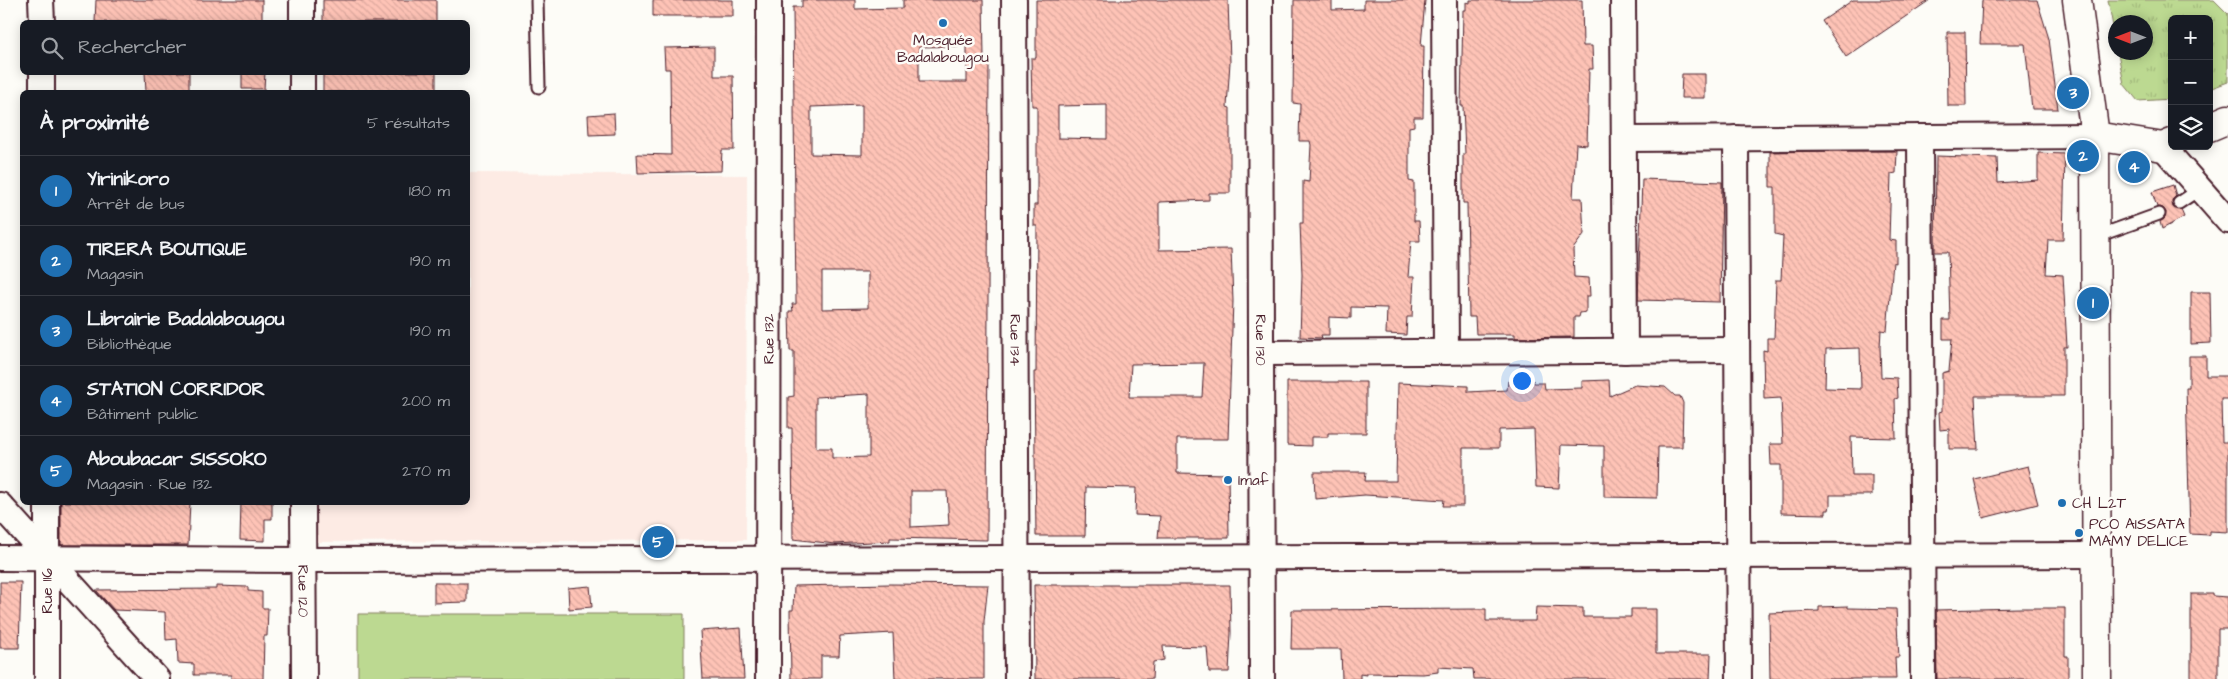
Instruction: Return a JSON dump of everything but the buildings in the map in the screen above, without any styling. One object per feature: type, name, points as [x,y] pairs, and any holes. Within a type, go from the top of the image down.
[{"type":"main road","points":[[2077,0],[2094,136],[2097,679]]},
{"type":"main road","points":[[2213,125],[2228,119]]},
{"type":"main road","points":[[2094,136],[2167,145]]},
{"type":"street","points":[[41,0],[42,20]]},
{"type":"street","points":[[302,0],[302,20]]},
{"type":"street","name":"Rue 132","points":[[768,0],[768,679]]},
{"type":"street","name":"Rue 134","points":[[1014,0],[1017,679]]},
{"type":"street","name":"Rue 130","points":[[1260,0],[1262,679]]},
{"type":"street","points":[[1444,0],[1446,352]]},
{"type":"street","points":[[1623,0],[1625,351]]},
{"type":"street","points":[[42,75],[42,90]]},
{"type":"street","points":[[302,75],[302,90]]},
{"type":"street","points":[[1624,139],[2094,136]]},
{"type":"street","points":[[1920,137],[1923,679]]},
{"type":"street","points":[[1736,138],[1739,679]]},
{"type":"street","points":[[2167,145],[2200,189],[2228,221]]},
{"type":"street","points":[[1261,353],[1737,350]]},
{"type":"street","points":[[0,505],[157,679]]},
{"type":"street","name":"Rue 116","points":[[46,505],[47,679]]},
{"type":"street","name":"Rue 120","points":[[303,505],[304,679]]},
{"type":"street","points":[[0,558],[303,560],[2097,555]]},
{"type":"lane","points":[[537,0],[539,87]]},
{"type":"lane","points":[[2179,203],[2200,189]]},
{"type":"lane","points":[[2095,237],[2158,214]]},
{"type":"shaded area","points":[[470,173],[747,175],[746,540],[313,542],[312,505],[470,505]]},
{"type":"green space","points":[[2108,0],[2214,0],[2228,14],[2228,82],[2213,88],[2213,15],[2168,15],[2168,99],[2138,101],[2124,84],[2119,60],[2153,60],[2153,15],[2111,15]]},
{"type":"green space","points":[[358,614],[684,614],[684,679],[358,679]]},
{"type":"place","name":"Mosquée Badalabougou","points":[[943,23]]},
{"type":"place","name":"Librairie Badalabougou","points":[[2073,93]]},
{"type":"place","name":"TIRERA BOUTIQUE","points":[[2083,156]]},
{"type":"place","name":"STATION CORRIDOR","points":[[2134,167]]},
{"type":"place","name":"Yirinikoro","points":[[2093,303]]},
{"type":"place","name":"Imaf","points":[[1228,480]]},
{"type":"place","name":"CH L2T","points":[[2062,503]]},
{"type":"place","name":"PCO AISSATA MAMY DELICE","points":[[2079,533]]},
{"type":"place","name":"Aboubacar SISSOKO","points":[[658,542]]}]
